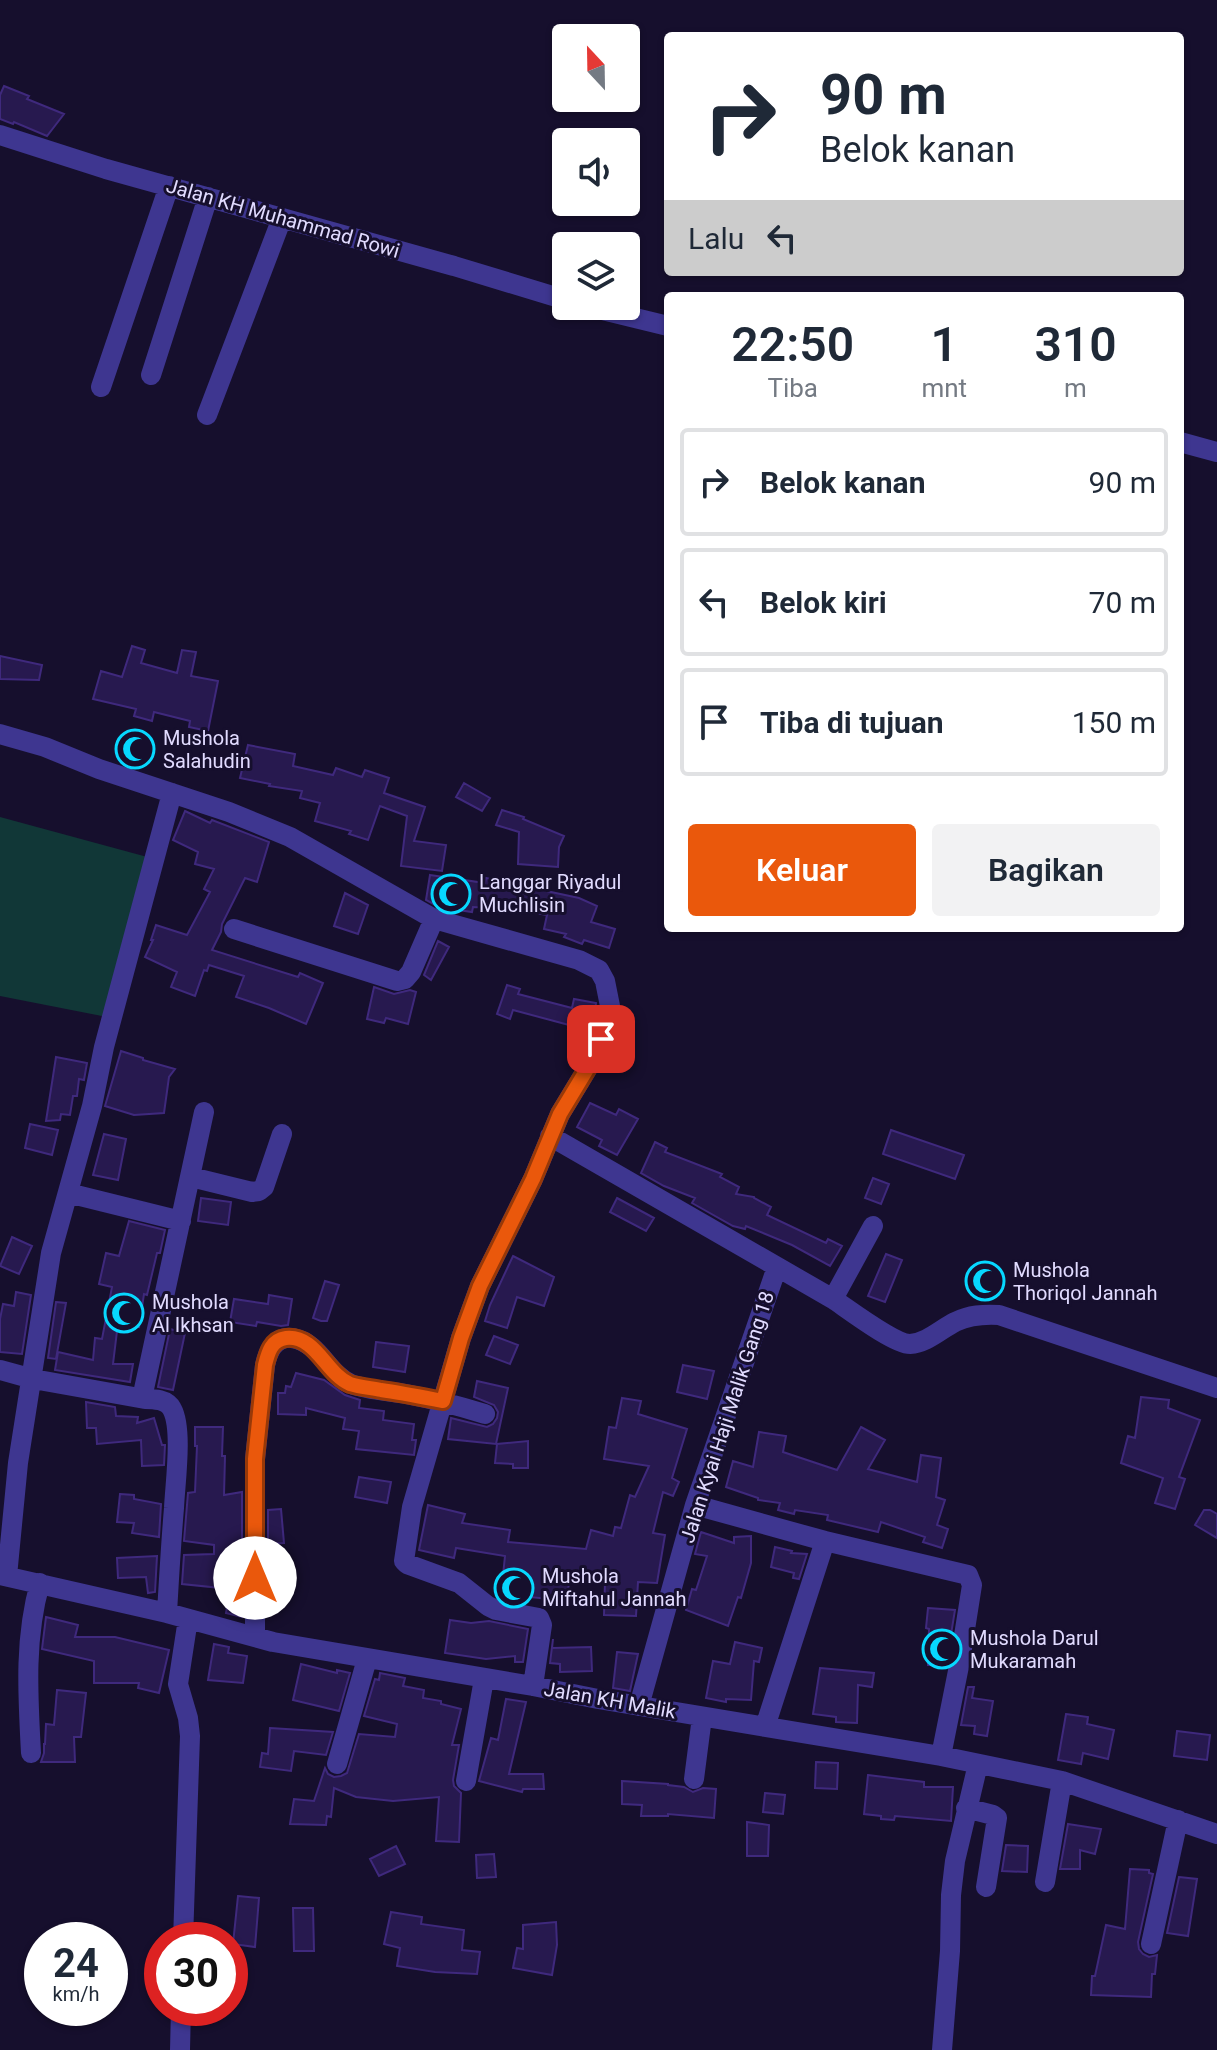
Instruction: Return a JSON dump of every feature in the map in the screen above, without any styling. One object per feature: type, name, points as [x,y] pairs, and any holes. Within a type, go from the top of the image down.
[{"type":"street","name":"Jalan KH Muhammad Rowi","points":[[0,135],[552,296]]},
{"type":"street","points":[[101,387],[169,186]]},
{"type":"street","points":[[151,375],[208,197]]},
{"type":"street","points":[[207,415],[282,218]]},
{"type":"street","points":[[640,319],[664,325]]},
{"type":"street","points":[[1184,443],[1217,452]]},
{"type":"street","points":[[0,734],[229,812],[290,837],[434,919],[579,960],[599,970],[605,981],[610,1006],[599,1045],[560,1114],[533,1179],[480,1286],[461,1338],[412,1507],[405,1562],[459,1583],[496,1610],[539,1618],[542,1625],[533,1686]]},
{"type":"street","points":[[3,1575],[51,1253],[172,793]]},
{"type":"street","points":[[234,929],[397,981],[405,979],[411,972],[434,919]]},
{"type":"street","points":[[145,1399],[145,1383],[204,1112]]},
{"type":"street","points":[[191,1177],[259,1191],[264,1187],[282,1134]]},
{"type":"street","points":[[550,1136],[902,1342],[909,1344],[926,1339],[972,1316],[983,1313],[999,1315],[1217,1388]]},
{"type":"street","points":[[68,1193],[181,1221]]},
{"type":"street","points":[[833,1299],[873,1226]]},
{"type":"street","name":"Jalan Kyai Haji Malik Gang 18","points":[[639,1706],[695,1505],[777,1267]]},
{"type":"street","points":[[255,1637],[255,1459],[265,1365],[273,1344],[290,1338],[303,1341],[321,1355],[334,1373],[352,1385],[443,1401],[485,1414]]},
{"type":"street","points":[[0,1370],[170,1404],[177,1427],[177,1460],[167,1613]]},
{"type":"street","points":[[695,1505],[825,1541],[968,1575],[972,1585],[941,1756]]},
{"type":"street","points":[[765,1727],[825,1541]]},
{"type":"street","name":"Jalan KH Malik","points":[[3,1575],[167,1613],[273,1642],[941,1756],[1062,1781],[1217,1834]]},
{"type":"street","points":[[31,1753],[27,1680],[34,1604],[40,1583]]},
{"type":"street","points":[[184,1922],[190,1736],[178,1684],[188,1619]]},
{"type":"street","points":[[337,1764],[367,1659]]},
{"type":"street","points":[[466,1781],[484,1679]]},
{"type":"street","points":[[694,1779],[702,1717]]},
{"type":"street","points":[[942,2050],[955,1861],[978,1764]]},
{"type":"street","points":[[1045,1882],[1062,1781]]},
{"type":"street","points":[[966,1808],[997,1818],[986,1887]]},
{"type":"street","points":[[1151,1944],[1178,1820]]},
{"type":"street","points":[[180,2050],[181,2026]]},
{"type":"green space","points":[[0,817],[151,858],[107,1017],[0,996]]},
{"type":"building","points":[[4,86],[64,114],[47,136],[0,119],[0,95]]},
{"type":"building","points":[[132,646],[145,650],[141,663],[177,673],[182,650],[196,652],[191,676],[218,681],[208,731],[189,727],[190,721],[154,712],[152,721],[134,716],[136,709],[93,699],[101,671],[122,677]]},
{"type":"building","points":[[0,656],[42,665],[39,680],[0,679]]},
{"type":"building","name":"Mushola Salahudin","points":[[126,740],[146,740],[145,758],[124,758]]},
{"type":"building","points":[[248,745],[295,754],[293,766],[333,775],[336,768],[362,777],[365,770],[389,778],[384,793],[425,807],[414,841],[446,845],[442,871],[401,866],[407,816],[380,806],[368,840],[349,834],[351,831],[315,821],[320,803],[300,798],[302,791],[240,778]]},
{"type":"building","points":[[464,783],[490,798],[482,811],[456,797]]},
{"type":"building","points":[[502,810],[564,836],[559,847],[558,867],[518,864],[519,832],[496,825]]},
{"type":"building","points":[[185,811],[210,823],[212,820],[269,842],[257,882],[245,878],[212,950],[298,977],[300,973],[323,983],[306,1024],[236,997],[244,976],[209,965],[207,971],[204,970],[195,996],[171,987],[177,972],[145,957],[156,925],[187,935],[210,892],[204,889],[214,869],[195,864],[198,852],[173,840]]},
{"type":"building","points":[[430,875],[485,883],[486,878],[579,898],[597,906],[591,922],[615,929],[609,948],[584,940],[582,944],[564,937],[566,934],[544,929],[547,915],[513,909],[473,907],[472,912],[439,907],[426,900]]},
{"type":"building","points":[[345,893],[368,905],[358,934],[334,926]]},
{"type":"building","points":[[438,941],[449,947],[431,980],[424,975]]},
{"type":"building","points":[[507,985],[520,989],[518,994],[572,1008],[574,999],[596,1003],[589,1033],[513,1010],[510,1019],[497,1014]]},
{"type":"building","points":[[374,987],[394,994],[410,990],[416,992],[408,1024],[386,1018],[384,1023],[367,1019]]},
{"type":"building","points":[[121,1051],[175,1069],[169,1077],[164,1113],[134,1115],[105,1106]]},
{"type":"building","points":[[56,1057],[87,1063],[84,1080],[79,1079],[77,1096],[73,1096],[70,1115],[61,1114],[60,1120],[46,1121]]},
{"type":"building","points":[[590,1103],[616,1115],[619,1109],[638,1119],[617,1155],[599,1146],[602,1140],[577,1127]]},
{"type":"building","points":[[30,1124],[58,1130],[52,1155],[25,1148]]},
{"type":"building","points":[[891,1130],[964,1155],[955,1179],[883,1154]]},
{"type":"building","points":[[104,1134],[126,1139],[118,1180],[93,1175]]},
{"type":"building","points":[[655,1142],[667,1148],[665,1152],[722,1174],[720,1177],[739,1187],[736,1194],[754,1197],[771,1207],[767,1215],[826,1243],[828,1239],[842,1246],[830,1266],[792,1245],[746,1226],[745,1229],[733,1226],[692,1203],[695,1198],[641,1173]]},
{"type":"building","points":[[873,1178],[889,1184],[881,1204],[865,1198]]},
{"type":"building","points":[[201,1198],[231,1202],[228,1225],[198,1221]]},
{"type":"building","points":[[617,1198],[654,1218],[646,1231],[610,1212]]},
{"type":"building","points":[[129,1221],[165,1230],[147,1295],[144,1294],[139,1327],[118,1323],[113,1364],[133,1364],[130,1382],[55,1370],[58,1352],[93,1360],[95,1338],[102,1339],[112,1287],[99,1284],[106,1253],[119,1256]]},
{"type":"building","points":[[12,1237],[32,1246],[19,1274],[0,1266]]},
{"type":"building","points":[[886,1254],[902,1260],[885,1302],[868,1296]]},
{"type":"building","points":[[513,1256],[554,1277],[544,1306],[517,1297],[507,1328],[485,1321]]},
{"type":"building","name":"Mushola Thoriqol Jannah","points":[[973,1267],[995,1267],[996,1294],[974,1295]]},
{"type":"building","points":[[325,1281],[339,1285],[327,1321],[321,1321],[313,1318]]},
{"type":"building","points":[[16,1292],[31,1295],[22,1354],[0,1352],[3,1304],[14,1306]]},
{"type":"building","points":[[269,1295],[292,1299],[288,1325],[257,1322],[256,1326],[230,1322],[234,1299],[268,1304]]},
{"type":"building","points":[[56,1302],[66,1303],[56,1359],[48,1358]]},
{"type":"building","points":[[170,1329],[185,1333],[173,1390],[158,1387]]},
{"type":"building","points":[[494,1336],[518,1345],[510,1364],[486,1355]]},
{"type":"building","points":[[376,1342],[409,1346],[405,1372],[373,1367]]},
{"type":"building","points":[[683,1365],[714,1371],[707,1399],[677,1392]]},
{"type":"building","points":[[296,1373],[324,1380],[345,1395],[360,1400],[359,1408],[384,1411],[383,1420],[414,1424],[414,1455],[356,1449],[359,1431],[343,1429],[345,1418],[306,1408],[306,1415],[278,1414],[278,1393],[285,1393],[286,1386],[291,1387]]},
{"type":"building","points":[[477,1381],[508,1388],[496,1444],[448,1439],[451,1418],[487,1427],[497,1418],[494,1405],[474,1397]]},
{"type":"building","points":[[1141,1397],[1169,1400],[1168,1408],[1200,1420],[1179,1477],[1185,1479],[1175,1509],[1155,1503],[1163,1478],[1121,1463],[1128,1436],[1135,1438]]},
{"type":"building","points":[[622,1398],[641,1401],[638,1414],[687,1429],[672,1478],[679,1482],[673,1496],[663,1492],[653,1533],[665,1535],[657,1583],[638,1582],[636,1616],[604,1615],[605,1582],[569,1573],[568,1601],[501,1594],[505,1556],[456,1548],[454,1558],[419,1550],[428,1505],[465,1514],[462,1523],[510,1530],[508,1542],[586,1549],[591,1530],[613,1536],[615,1527],[621,1528],[630,1495],[635,1497],[649,1466],[604,1459],[609,1427],[616,1428]]},
{"type":"building","points":[[86,1402],[115,1407],[116,1416],[138,1417],[137,1423],[154,1418],[162,1445],[165,1445],[164,1465],[142,1466],[141,1440],[97,1444],[96,1428],[87,1428]]},
{"type":"building","points":[[195,1427],[223,1427],[224,1495],[242,1492],[242,1617],[226,1613],[230,1589],[182,1584],[184,1555],[214,1554],[214,1545],[184,1541],[188,1493],[195,1492]]},
{"type":"building","points":[[861,1427],[885,1440],[868,1469],[917,1482],[921,1455],[941,1458],[936,1497],[945,1500],[937,1525],[948,1529],[942,1548],[923,1542],[925,1537],[881,1522],[878,1532],[827,1520],[828,1515],[795,1510],[794,1514],[778,1510],[780,1503],[758,1500],[726,1487],[733,1461],[753,1467],[759,1432],[786,1436],[783,1452],[837,1470]]},
{"type":"building","points":[[528,1441],[528,1468],[495,1463],[497,1444]]},
{"type":"building","points":[[359,1477],[391,1482],[387,1503],[355,1497]]},
{"type":"building","points":[[120,1494],[161,1504],[159,1537],[132,1533],[134,1523],[117,1522]]},
{"type":"building","points":[[281,1509],[284,1543],[268,1544],[268,1510]]},
{"type":"building","points":[[1204,1510],[1217,1514],[1217,1538],[1195,1525]]},
{"type":"building","points":[[701,1532],[734,1543],[734,1537],[751,1536],[751,1563],[741,1598],[738,1597],[728,1626],[686,1610],[707,1556],[695,1554]]},
{"type":"building","points":[[775,1547],[791,1553],[807,1554],[799,1579],[793,1578],[794,1573],[771,1567]]},
{"type":"building","points":[[157,1556],[155,1592],[148,1593],[146,1577],[118,1578],[117,1558]]},
{"type":"building","points":[[928,1608],[955,1610],[946,1665],[928,1665]]},
{"type":"building","points":[[46,1617],[78,1625],[75,1637],[115,1637],[169,1650],[159,1693],[138,1688],[139,1683],[94,1683],[94,1661],[42,1649]]},
{"type":"building","points":[[450,1620],[471,1623],[489,1621],[528,1629],[523,1662],[515,1662],[515,1656],[486,1659],[445,1653]]},
{"type":"building","points":[[553,1639],[552,1648],[591,1647],[592,1671],[560,1672],[560,1664],[550,1663]]},
{"type":"building","points":[[735,1642],[762,1648],[759,1662],[754,1661],[751,1700],[726,1699],[726,1702],[706,1698],[713,1661],[730,1664]]},
{"type":"building","points":[[214,1644],[229,1647],[228,1653],[247,1656],[243,1683],[208,1680]]},
{"type":"building","points":[[617,1652],[638,1654],[630,1691],[613,1688]]},
{"type":"building","points":[[301,1664],[350,1673],[339,1711],[293,1700]]},
{"type":"building","points":[[820,1668],[874,1673],[872,1687],[858,1685],[857,1723],[836,1722],[836,1717],[813,1714]]},
{"type":"building","points":[[380,1673],[405,1678],[403,1686],[424,1690],[423,1698],[461,1709],[452,1745],[459,1745],[453,1780],[461,1793],[459,1842],[436,1841],[439,1797],[393,1801],[356,1797],[334,1788],[331,1817],[327,1816],[326,1825],[290,1824],[294,1799],[314,1801],[325,1768],[334,1777],[347,1773],[359,1734],[395,1737],[397,1724],[364,1716],[375,1679],[379,1680]]},
{"type":"building","points":[[968,1687],[974,1687],[972,1698],[993,1701],[987,1736],[974,1734],[975,1726],[961,1725]]},
{"type":"building","points":[[57,1690],[86,1693],[81,1737],[74,1737],[75,1762],[41,1762],[46,1724],[54,1725]]},
{"type":"building","points":[[506,1699],[526,1702],[509,1774],[543,1774],[544,1789],[523,1789],[522,1792],[479,1781],[491,1738],[498,1740]]},
{"type":"building","points":[[1066,1714],[1088,1717],[1087,1724],[1114,1730],[1108,1759],[1083,1753],[1081,1764],[1058,1760]]},
{"type":"building","points":[[270,1728],[333,1732],[326,1755],[294,1751],[291,1771],[260,1767],[262,1753],[268,1754]]},
{"type":"building","points":[[1177,1731],[1210,1735],[1207,1760],[1174,1756]]},
{"type":"building","points":[[816,1762],[838,1763],[837,1789],[815,1788]]},
{"type":"building","points":[[868,1775],[924,1782],[924,1787],[953,1787],[951,1821],[895,1816],[894,1820],[881,1819],[881,1816],[864,1814]]},
{"type":"building","points":[[622,1781],[668,1784],[693,1792],[703,1788],[716,1789],[714,1818],[668,1814],[641,1816],[642,1805],[622,1804]]},
{"type":"building","points":[[765,1793],[785,1795],[783,1814],[763,1812]]},
{"type":"building","points":[[747,1822],[769,1825],[768,1856],[747,1856]]},
{"type":"building","points":[[1068,1824],[1101,1829],[1095,1854],[1080,1850],[1080,1869],[1060,1869]]},
{"type":"building","points":[[1006,1845],[1028,1846],[1027,1872],[1002,1871]]},
{"type":"building","points":[[396,1846],[405,1864],[379,1876],[370,1859]]},
{"type":"building","points":[[494,1854],[496,1877],[477,1878],[476,1855]]},
{"type":"building","points":[[1130,1869],[1149,1870],[1153,1874],[1138,1942],[1143,1954],[1149,1957],[1157,1955],[1151,1997],[1091,1995],[1092,1976],[1095,1976],[1106,1925],[1125,1929]]},
{"type":"building","points":[[1179,1877],[1197,1879],[1188,1936],[1167,1933]]},
{"type":"building","points":[[238,1896],[259,1898],[255,1947],[248,1946],[248,1922],[235,1922]]},
{"type":"building","points":[[293,1908],[313,1908],[314,1951],[294,1951]]},
{"type":"building","points":[[391,1912],[422,1917],[421,1924],[464,1930],[462,1950],[480,1952],[477,1974],[397,1966],[400,1948],[384,1944]]},
{"type":"building","points":[[556,1922],[557,1945],[552,1975],[513,1968],[517,1948],[523,1949],[523,1925]]},
{"type":"place","name":"Mushola Salahudin","points":[[135,749]]},
{"type":"place","name":"Langgar Riyadul Muchlisin","points":[[451,894]]},
{"type":"place","name":"Mushola Thoriqol Jannah","points":[[985,1281]]},
{"type":"place","name":"Mushola Al Ikhsan","points":[[124,1313]]},
{"type":"place","name":"Mushola Miftahul Jannah","points":[[514,1588]]},
{"type":"place","name":"Mushola Darul Mukaramah","points":[[942,1649]]},
{"type":"route","points":[[255,1578],[255,1459],[265,1365],[273,1344],[290,1338],[303,1341],[321,1355],[334,1373],[352,1385],[443,1401],[480,1286],[533,1179],[560,1114],[595,1056],[601,1039]]}]
